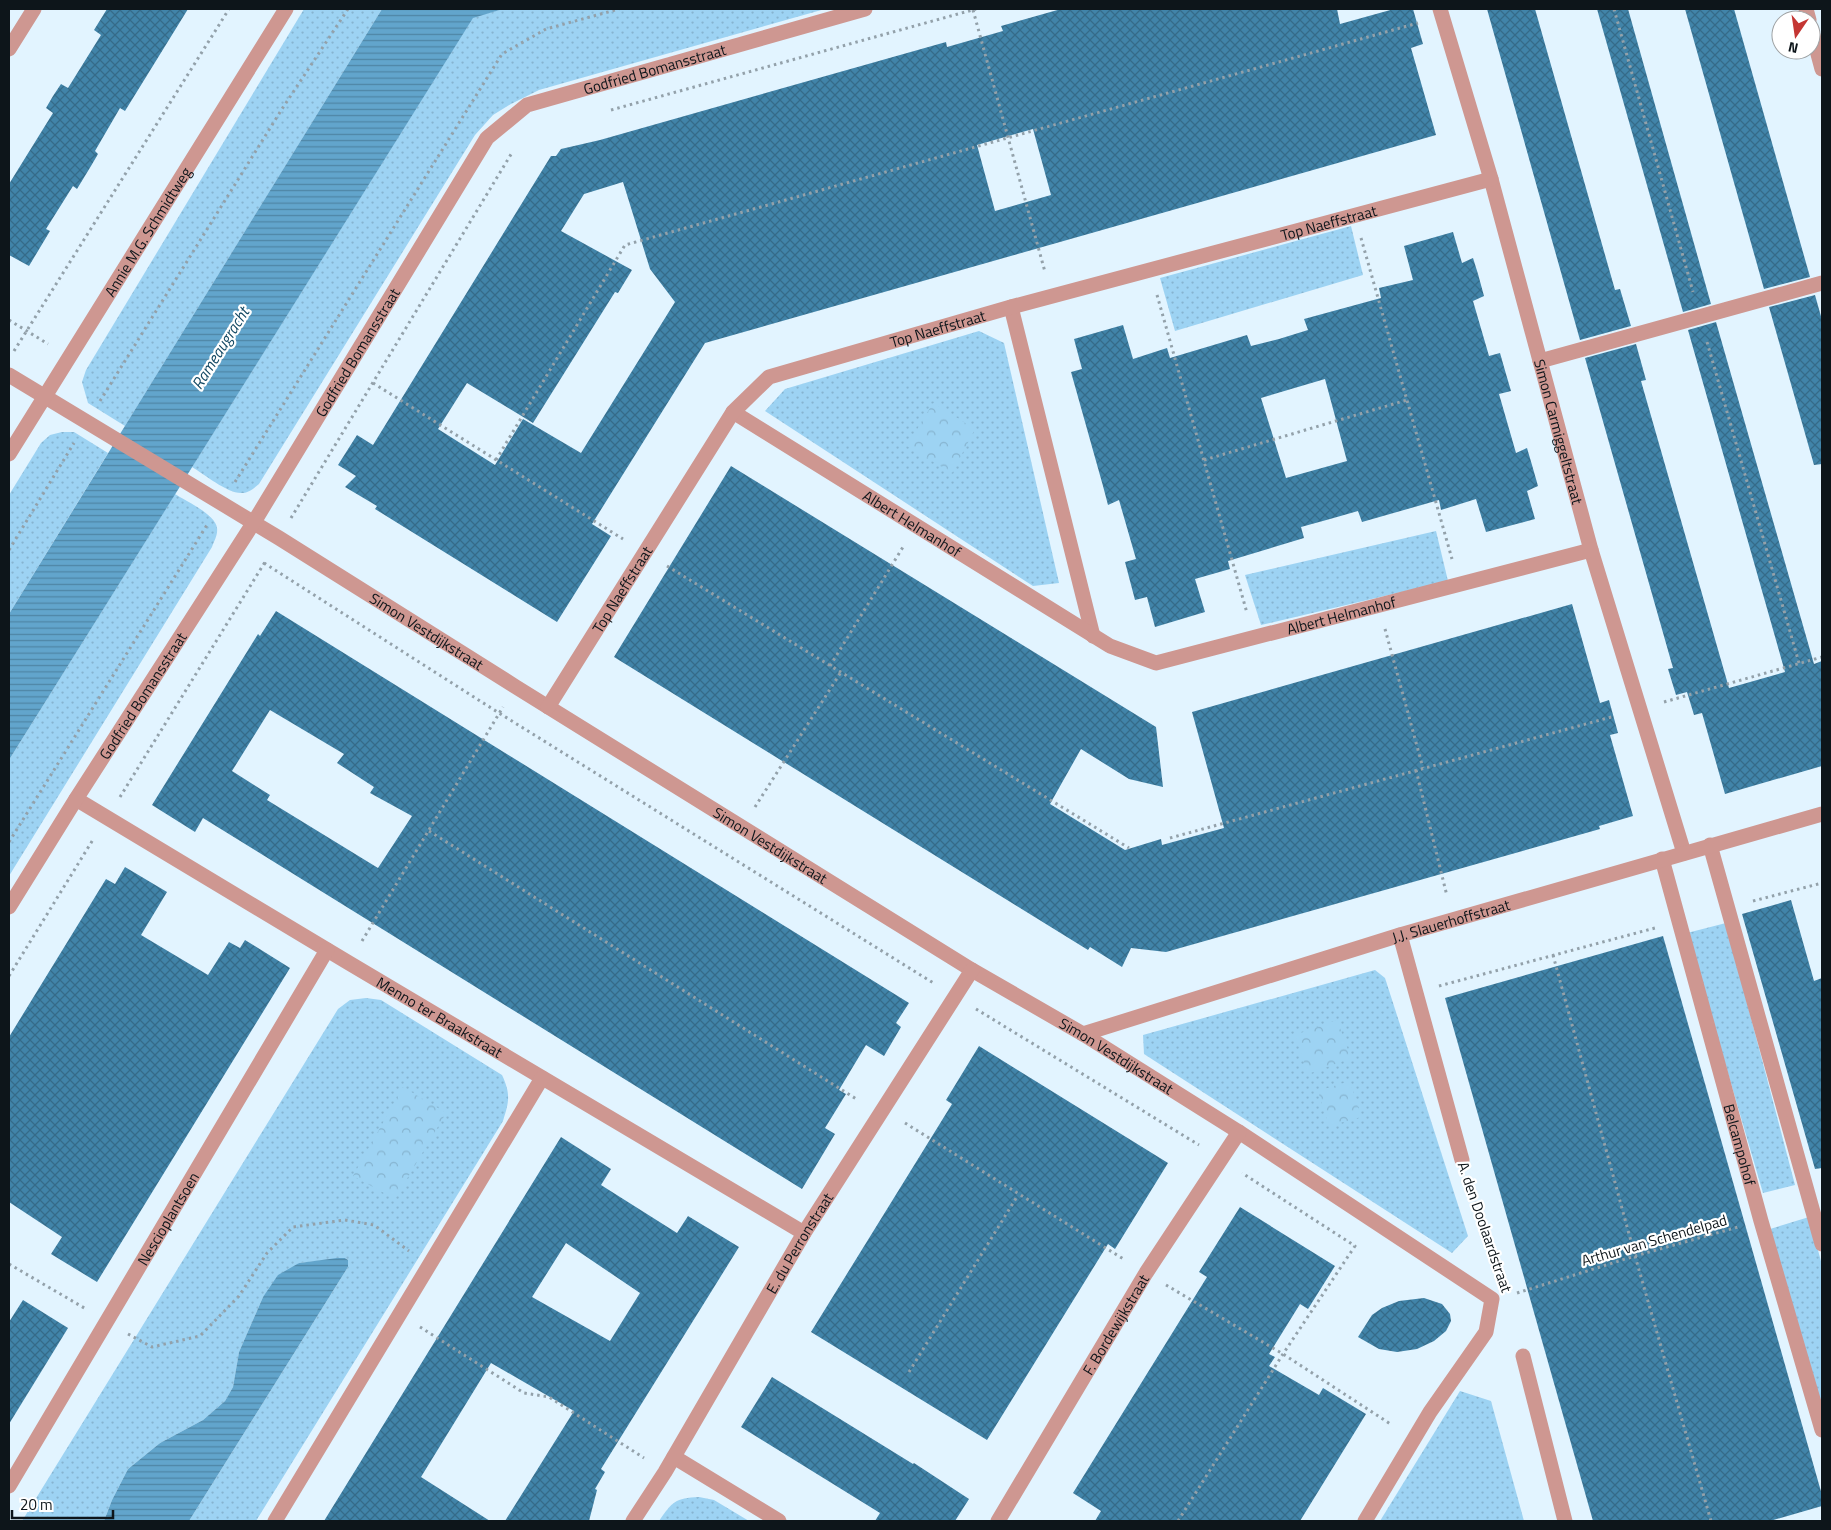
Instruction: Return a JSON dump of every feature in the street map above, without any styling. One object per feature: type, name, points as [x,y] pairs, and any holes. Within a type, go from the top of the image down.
[{"type":"street","points":[[9,49],[34,9]]},
{"type":"street","name":"Annie M.G. Schmidtweg","points":[[9,454],[286,9]]},
{"type":"street","name":"Godfried Bomansstraat","points":[[9,906],[254,522],[487,138],[527,105],[865,9]]},
{"type":"street","name":"Simon Carmiggeltstraat","points":[[1441,13],[1491,179],[1592,550],[1684,853]]},
{"type":"street","name":"Top Naeffstraat","points":[[548,706],[733,412],[769,377],[1011,307],[1491,179]]},
{"type":"street","points":[[1540,361],[1822,282]]},
{"type":"street","points":[[1011,307],[1093,636]]},
{"type":"street","name":"Simon Vestdijkstraat","points":[[9,375],[44,398],[91,424],[254,522],[972,970],[1083,1034],[1239,1132],[1492,1299]]},
{"type":"street","name":"Albert Helmanhof","points":[[733,412],[1093,636],[1110,646],[1156,663],[1592,550]]},
{"type":"street","name":"Menno ter Braakstraat","points":[[76,799],[804,1233]]},
{"type":"street","name":"J.J. Slauerhoffstraat","points":[[1083,1034],[1453,919],[1822,814]]},
{"type":"street","points":[[1710,845],[1822,1244]]},
{"type":"street","name":"Belcampohof","points":[[1662,859],[1761,1221],[1822,1430]]},
{"type":"street","name":"A. den Doolaardstraat","points":[[1400,935],[1462,1160]]},
{"type":"street","name":"Nescioplantsoen","points":[[9,1486],[327,950]]},
{"type":"street","name":"E. du Perronstraat","points":[[633,1521],[674,1457],[804,1233],[972,970]]},
{"type":"street","points":[[274,1521],[542,1078]]},
{"type":"street","name":"F. Bordewijkstraat","points":[[998,1521],[1146,1273],[1239,1132]]},
{"type":"street","points":[[1364,1521],[1430,1412],[1486,1332],[1492,1299]]},
{"type":"street","points":[[1524,1356],[1565,1521]]},
{"type":"street","points":[[674,1457],[779,1521]]},
{"type":"path","points":[[13,353],[229,9]]},
{"type":"path","points":[[9,550],[91,424],[282,109],[348,9]]},
{"type":"path","points":[[608,111],[975,9],[1052,296]]},
{"type":"path","points":[[496,460],[624,245],[1009,138],[1441,13]]},
{"type":"path","points":[[9,976],[264,563],[516,147]]},
{"type":"path","points":[[1355,215],[1459,584]]},
{"type":"path","points":[[1150,270],[1254,637]]},
{"type":"path","points":[[9,320],[70,357]]},
{"type":"path","points":[[373,383],[644,553],[1129,848]]},
{"type":"path","points":[[1204,460],[1407,400]]},
{"type":"path","points":[[9,842],[221,503]]},
{"type":"path","points":[[830,666],[916,526]]},
{"type":"path","points":[[264,563],[499,713],[1221,1159],[1355,1246],[1283,1354],[1178,1521]]},
{"type":"path","points":[[1379,605],[1423,768]]},
{"type":"path","points":[[1170,838],[1640,710],[1822,656]]},
{"type":"path","points":[[743,826],[840,672]]},
{"type":"path","points":[[349,963],[516,687]]},
{"type":"path","points":[[1416,770],[1453,919]]},
{"type":"path","points":[[429,831],[880,1114]]},
{"type":"path","points":[[1728,908],[1822,883]]},
{"type":"path","points":[[1416,992],[1679,921]]},
{"type":"path","points":[[1553,955],[1635,1256],[1711,1521]]},
{"type":"path","name":"A. den Doolaardstraat","points":[[1462,1160],[1508,1296]]},
{"type":"path","points":[[909,1372],[1018,1194]]},
{"type":"path","points":[[9,1264],[152,1348],[200,1336],[239,1296],[267,1253],[293,1227],[345,1220],[374,1226],[428,1265]]},
{"type":"path","name":"Arthur van Schendelpad","points":[[1492,1299],[1508,1296],[1635,1256],[1761,1221]]},
{"type":"path","points":[[400,1313],[524,1393],[550,1397],[665,1472]]},
{"type":"green space","points":[[304,9],[382,9],[125,426],[88,403],[82,382],[86,370]]},
{"type":"green space","points":[[503,9],[825,9],[539,90],[493,115],[475,135],[259,484],[249,491],[242,493],[230,490],[216,483],[192,467],[473,17]]},
{"type":"green space","points":[[1351,226],[1363,275],[1175,331],[1160,278]]},
{"type":"green space","points":[[979,331],[1004,343],[1059,583],[1033,586],[765,411],[785,389]]},
{"type":"green space","points":[[933,403],[975,429],[952,473],[907,446]]},
{"type":"green space","points":[[74,432],[108,453],[9,614],[9,495],[41,443],[50,435]]},
{"type":"green space","points":[[175,494],[212,518],[217,528],[216,538],[9,876],[9,760]]},
{"type":"green space","points":[[1436,531],[1448,581],[1261,625],[1245,575]]},
{"type":"green space","points":[[1726,923],[1795,1185],[1763,1193],[1687,933]]},
{"type":"green space","points":[[1375,970],[1385,978],[1468,1236],[1452,1253],[1144,1054],[1143,1035]]},
{"type":"green space","points":[[366,998],[381,1000],[502,1075],[508,1093],[507,1108],[503,1121],[256,1521],[189,1521],[348,1267],[348,1260],[345,1258],[299,1263],[263,1297],[239,1352],[233,1387],[225,1401],[203,1420],[160,1443],[128,1469],[112,1500],[104,1521],[22,1521],[338,1009],[350,1000]]},
{"type":"green space","points":[[1337,1020],[1351,1058],[1308,1074],[1295,1035]]},
{"type":"green space","points":[[1350,1081],[1361,1117],[1329,1126],[1318,1091]]},
{"type":"green space","points":[[403,1087],[446,1113],[395,1199],[353,1176]]},
{"type":"green space","points":[[1809,1217],[1822,1265],[1822,1407],[1770,1229]]},
{"type":"green space","points":[[1460,1391],[1491,1401],[1524,1521],[1380,1521]]},
{"type":"green space","points":[[699,1497],[714,1500],[749,1521],[659,1521],[667,1509],[675,1502],[684,1498]]},
{"type":"water","name":"Rameaugracht","points":[[382,9],[503,9],[473,18],[9,760],[9,614]]},
{"type":"water","points":[[337,1258],[348,1260],[348,1267],[189,1521],[104,1521],[112,1500],[128,1469],[160,1443],[203,1420],[225,1401],[233,1387],[239,1352],[263,1297],[278,1275],[299,1263]]},
{"type":"building","points":[[107,9],[188,9],[125,111],[120,108],[95,151],[98,154],[77,189],[73,186],[46,229],[50,231],[29,266],[9,255],[9,184],[53,113],[46,108],[53,96],[61,84],[68,88],[101,35],[94,30]]},
{"type":"building","points":[[1061,9],[1337,9],[1340,24],[1394,9],[1413,9],[1423,44],[1411,48],[1436,135],[705,343],[592,524],[611,536],[557,622],[375,509],[377,506],[345,487],[356,476],[338,465],[357,435],[373,445],[551,156],[556,156],[561,149],[600,140],[946,42],[947,47],[1003,31],[1001,26]],"holes":[[[1033,129],[1051,195],[995,211],[977,145]],[[623,182],[650,269],[675,302],[581,453],[523,419],[495,465],[438,429],[467,383],[533,423],[615,292],[618,293],[632,270],[561,231],[584,194]]]},
{"type":"building","points":[[1487,9],[1535,9],[1615,290],[1620,289],[1631,326],[1580,340]]},
{"type":"building","points":[[1597,9],[1628,9],[1711,304],[1683,312]]},
{"type":"building","points":[[1685,9],[1734,9],[1810,277],[1764,289]]},
{"type":"building","points":[[1453,232],[1462,263],[1473,258],[1484,296],[1473,301],[1489,356],[1500,353],[1511,391],[1499,394],[1516,453],[1527,448],[1538,486],[1527,491],[1535,519],[1486,532],[1476,499],[1441,510],[1439,500],[1362,522],[1358,511],[1301,527],[1304,538],[1228,561],[1230,569],[1195,579],[1205,612],[1155,627],[1147,597],[1135,600],[1125,562],[1136,559],[1119,500],[1108,505],[1071,372],[1082,369],[1074,339],[1123,325],[1133,359],[1167,348],[1170,358],[1247,335],[1251,346],[1279,339],[1308,330],[1304,319],[1381,298],[1379,288],[1413,280],[1404,246]],"holes":[[[1325,379],[1347,461],[1286,478],[1261,398]]]},
{"type":"building","points":[[1815,295],[1822,320],[1822,464],[1814,465],[1769,307]]},
{"type":"building","points":[[1716,322],[1814,664],[1822,661],[1822,766],[1725,794],[1702,713],[1694,715],[1687,692],[1676,695],[1668,669],[1673,668],[1585,358],[1636,344],[1646,380],[1641,381],[1729,688],[1785,672],[1688,330]]},
{"type":"building","points":[[731,466],[1156,727],[1163,787],[1129,779],[1081,749],[1050,804],[1125,850],[1161,839],[1162,845],[1224,828],[1192,712],[1572,604],[1600,703],[1609,700],[1618,733],[1610,735],[1633,816],[1599,826],[1600,829],[1166,952],[1131,948],[1122,967],[1090,947],[1088,950],[614,657]]},
{"type":"building","points":[[276,611],[909,1003],[896,1023],[901,1027],[884,1056],[866,1045],[839,1090],[846,1094],[825,1128],[835,1134],[802,1189],[203,818],[195,832],[152,805],[258,634],[260,636]],"holes":[[[270,710],[344,754],[337,763],[374,787],[370,793],[412,816],[378,868],[267,800],[270,795],[232,771]]]},
{"type":"building","points":[[125,867],[167,892],[141,935],[208,975],[229,942],[240,948],[245,940],[290,968],[97,1282],[51,1254],[62,1237],[9,1202],[9,1037],[106,879],[115,884]]},
{"type":"building","points":[[1791,900],[1814,981],[1822,978],[1822,1168],[1815,1169],[1742,914]]},
{"type":"building","points":[[1663,936],[1822,1495],[1822,1506],[1770,1521],[1593,1521],[1445,998]]},
{"type":"building","points":[[979,1046],[1168,1163],[1115,1249],[1108,1244],[987,1440],[811,1332],[952,1104],[946,1100]]},
{"type":"building","points":[[561,1137],[611,1169],[601,1185],[677,1233],[688,1216],[739,1247],[601,1469],[605,1472],[595,1489],[597,1490],[589,1521],[505,1521],[574,1411],[491,1363],[421,1477],[490,1521],[324,1521]],"holes":[[[566,1243],[640,1293],[610,1341],[532,1297]]]},
{"type":"building","points":[[1240,1207],[1335,1266],[1308,1309],[1300,1304],[1269,1354],[1275,1357],[1269,1366],[1319,1395],[1323,1388],[1366,1414],[1300,1521],[1095,1521],[1101,1511],[1073,1493],[1207,1277],[1199,1272]]},
{"type":"building","points":[[1424,1298],[1442,1304],[1450,1314],[1451,1321],[1446,1331],[1434,1341],[1417,1349],[1397,1352],[1379,1349],[1358,1337],[1372,1315],[1382,1308],[1399,1301]]},
{"type":"building","points":[[23,1300],[68,1328],[9,1424],[9,1322]]},
{"type":"building","points":[[772,1377],[914,1463],[969,1499],[955,1521],[875,1521],[880,1513],[741,1427]]}]
